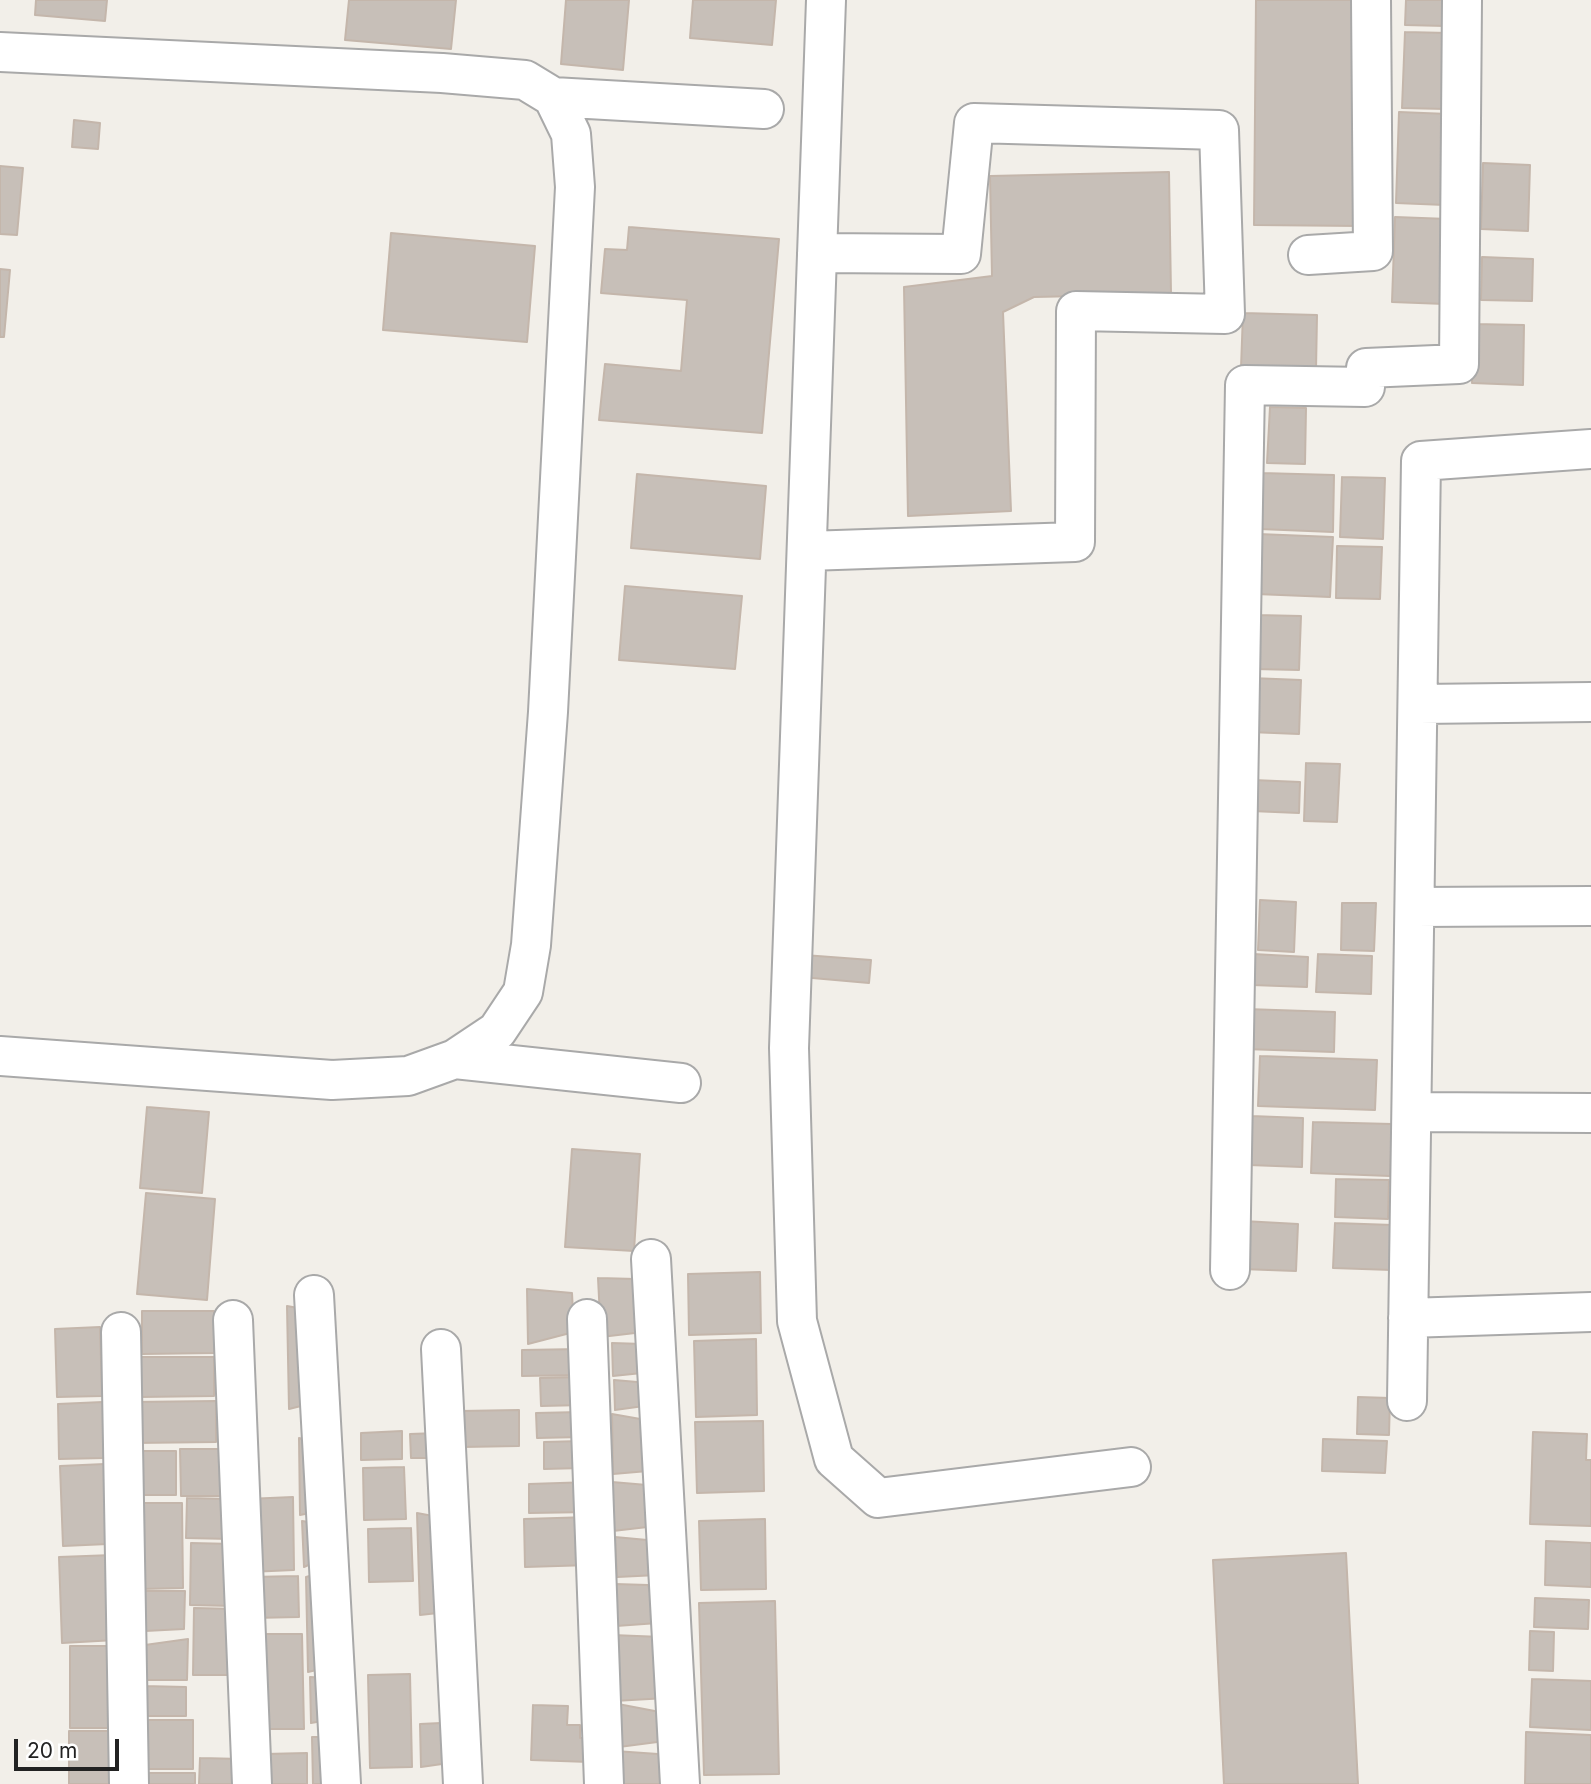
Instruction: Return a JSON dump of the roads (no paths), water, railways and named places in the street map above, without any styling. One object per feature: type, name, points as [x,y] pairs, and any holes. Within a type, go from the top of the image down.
[{"type":"street","points":[[826,0],[789,1084],[797,1321],[834,1460],[878,1498],[1131,1467]]},
{"type":"street","points":[[1308,255],[1373,251],[1371,0]]},
{"type":"street","points":[[1230,1269],[1245,385],[1366,387],[1366,368],[1459,364],[1462,0]]},
{"type":"street","points":[[0,52],[478,75],[525,80],[553,97],[764,109]]},
{"type":"street","points":[[0,1056],[332,1080],[408,1076],[455,1059],[497,1031],[523,992],[531,945],[548,712],[575,187],[571,134],[553,97]]},
{"type":"street","points":[[807,551],[1074,542],[1076,311],[1225,314],[1219,130],[974,123],[961,254],[817,253]]},
{"type":"street","points":[[1407,1401],[1420,704],[1421,461],[1591,449]]},
{"type":"street","points":[[1420,704],[1591,702]]},
{"type":"street","points":[[1416,907],[1591,906]]},
{"type":"street","points":[[455,1059],[681,1083]]},
{"type":"street","points":[[1412,1112],[1591,1113]]},
{"type":"street","points":[[651,1259],[680,1784]]},
{"type":"street","points":[[314,1295],[341,1784]]},
{"type":"street","points":[[1408,1318],[1591,1312]]},
{"type":"street","points":[[587,1319],[604,1784]]},
{"type":"street","points":[[233,1320],[252,1784]]},
{"type":"street","points":[[121,1332],[129,1784]]},
{"type":"street","points":[[441,1349],[463,1784]]}]
